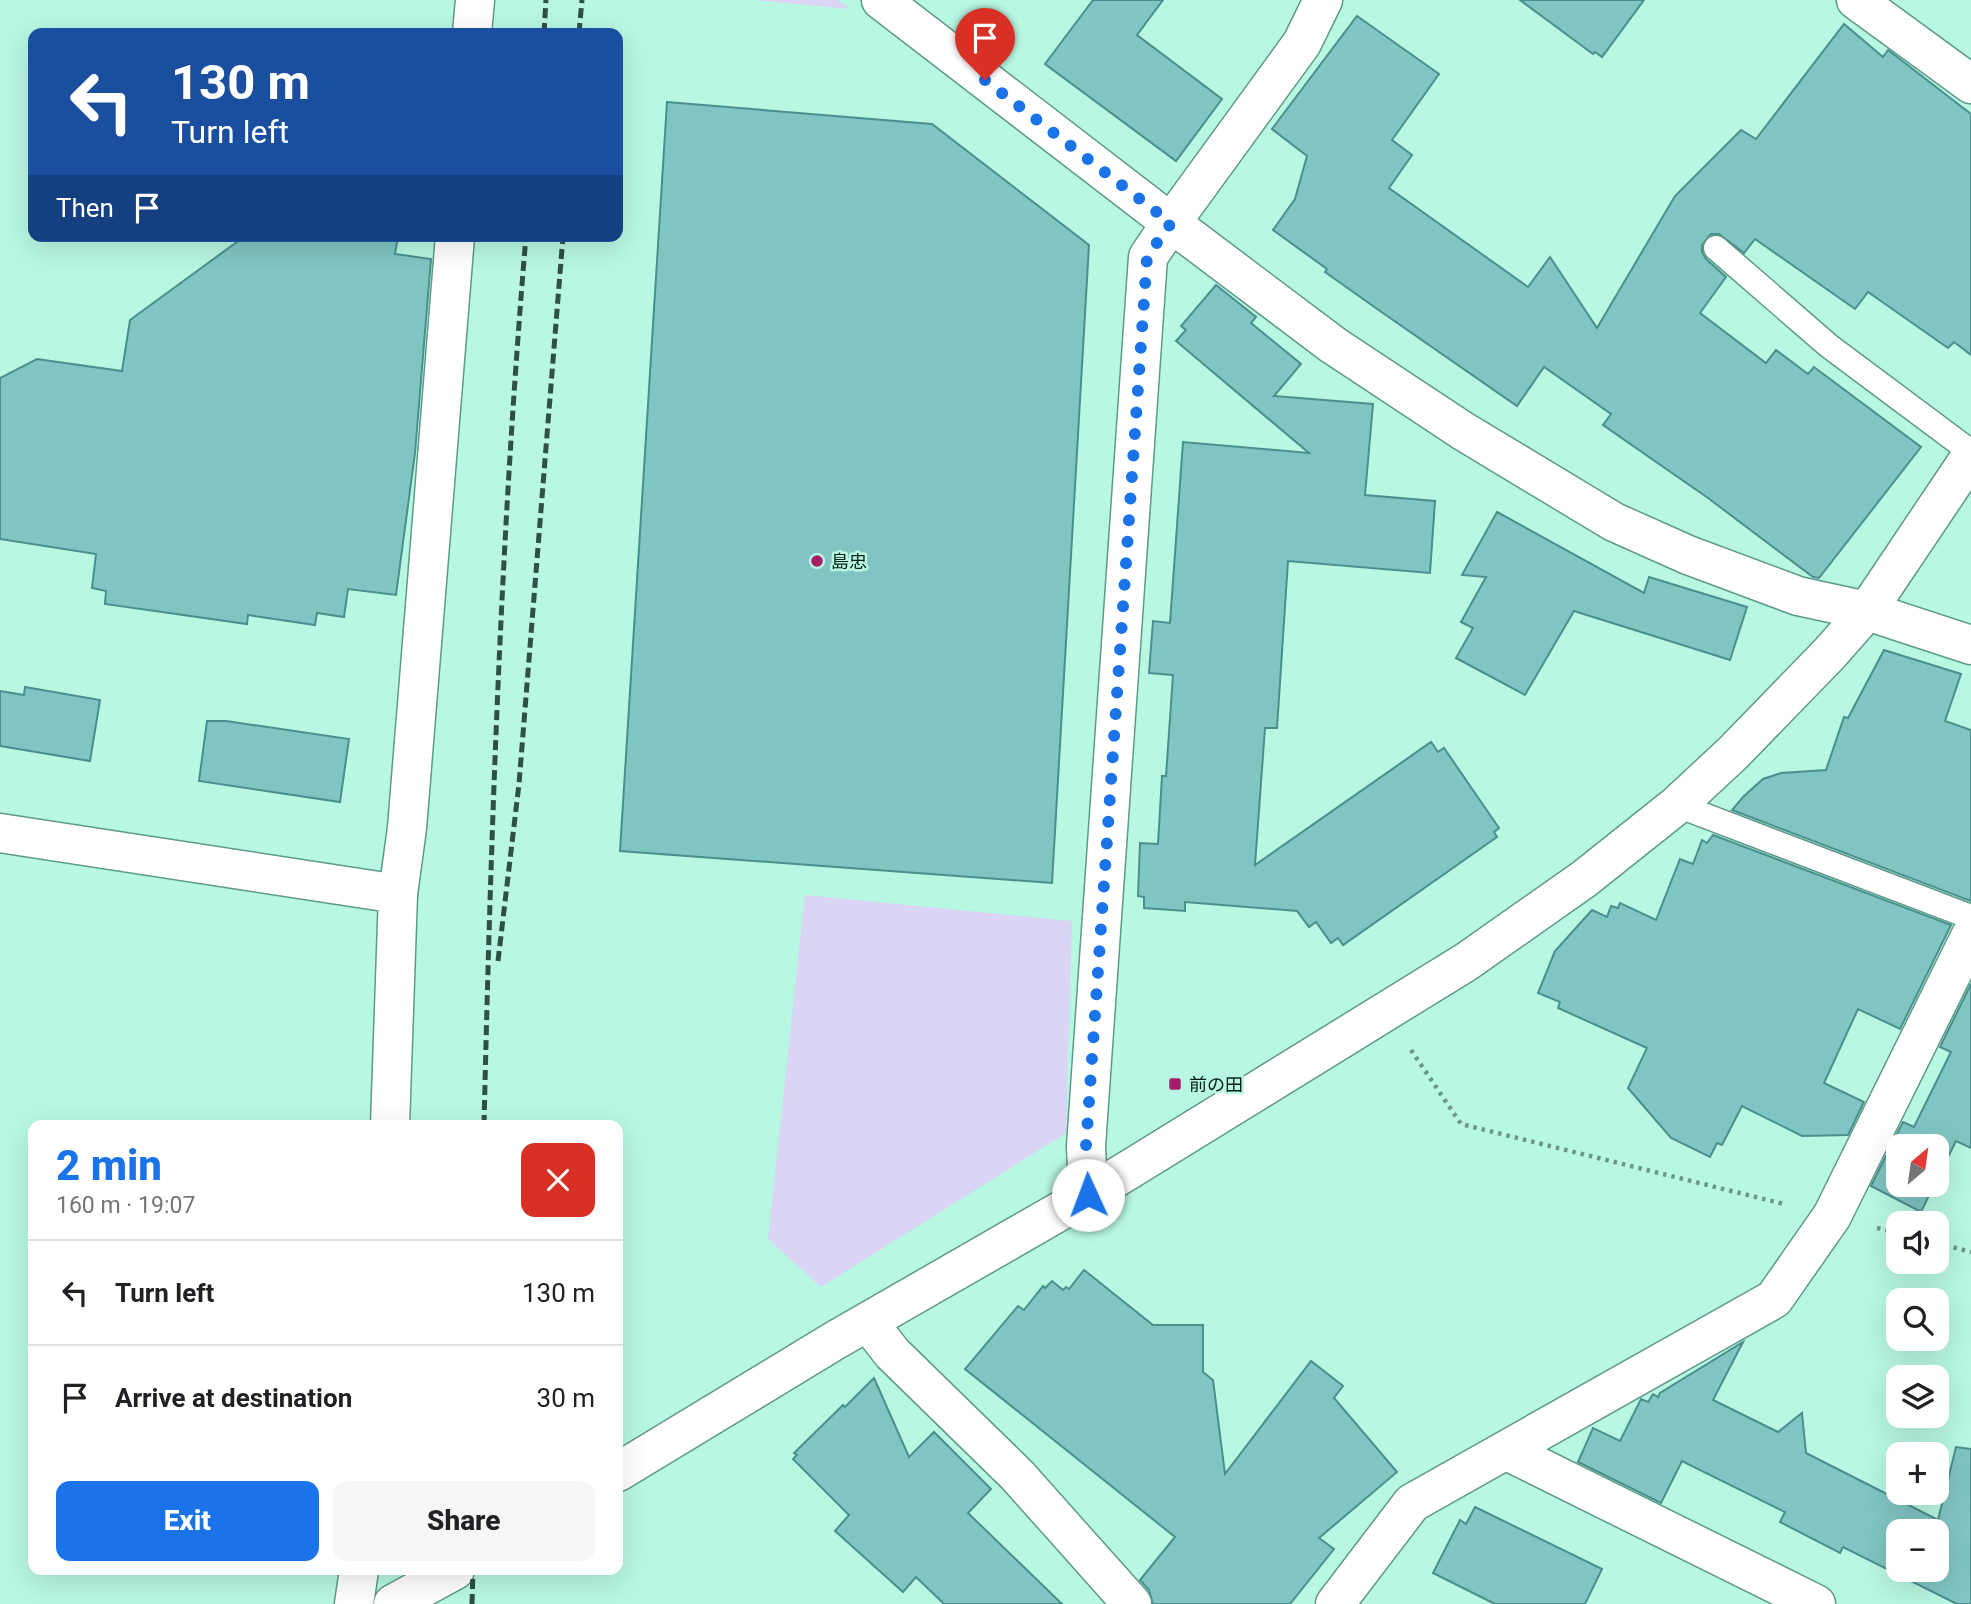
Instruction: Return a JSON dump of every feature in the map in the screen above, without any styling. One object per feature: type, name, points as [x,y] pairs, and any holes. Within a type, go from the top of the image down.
[{"type":"street","points":[[472,28],[475,0]]},
{"type":"street","points":[[881,0],[1333,345],[1463,431],[1614,522],[1688,555],[1798,596],[1867,611],[1971,645]]},
{"type":"street","points":[[1856,0],[1971,84]]},
{"type":"street","points":[[1088,1195],[1087,1133],[1147,257],[1302,43],[1319,1]]},
{"type":"street","points":[[390,1120],[398,894],[408,814],[455,242]]},
{"type":"street","points":[[623,1469],[868,1322],[1088,1195],[1466,962],[1584,879],[1677,805],[1793,692],[1867,611],[1971,454]]},
{"type":"street","points":[[0,833],[398,894]]},
{"type":"street","points":[[1335,1604],[1412,1503],[1774,1299],[1832,1216],[1971,935]]},
{"type":"street","points":[[868,1322],[892,1353],[1017,1475],[1132,1604]]},
{"type":"street","points":[[1507,1451],[1816,1604]]},
{"type":"street","points":[[354,1604],[358,1575]]},
{"type":"street","points":[[393,1604],[446,1575]]},
{"type":"lane","points":[[1716,248],[1829,346],[1971,454]]},
{"type":"lane","points":[[1677,805],[1971,917]]},
{"type":"path","points":[[1410,1048],[1461,1124],[1886,1230]]},
{"type":"path","points":[[1949,1246],[1971,1252]]},
{"type":"shaded area","points":[[755,0],[838,0],[850,9]]},
{"type":"shaded area","points":[[805,895],[1072,921],[1066,1133],[821,1287],[768,1239]]},
{"type":"building","points":[[1093,0],[1163,0],[1137,35],[1222,99],[1176,161],[1045,64]]},
{"type":"building","points":[[1520,0],[1644,0],[1602,57],[1595,52],[1593,54]]},
{"type":"building","points":[[1357,16],[1439,74],[1392,140],[1412,155],[1389,188],[1528,287],[1550,257],[1597,328],[1675,196],[1741,130],[1756,139],[1844,24],[1883,57],[1888,50],[1971,114],[1971,355],[1954,342],[1948,348],[1868,292],[1855,309],[1755,239],[1744,253],[1719,234],[1711,234],[1702,245],[1706,259],[1726,277],[1700,313],[1766,363],[1776,350],[1808,374],[1814,367],[1921,447],[1819,578],[1813,577],[1708,498],[1603,425],[1611,414],[1544,367],[1517,406],[1325,272],[1327,269],[1273,230],[1295,199],[1307,156],[1272,129]]},
{"type":"building","points":[[667,102],[932,124],[1089,245],[1052,883],[620,851]]},
{"type":"building","points":[[237,242],[397,242],[395,254],[431,259],[415,453],[396,595],[348,589],[344,617],[317,613],[315,625],[248,615],[247,624],[105,604],[106,591],[92,588],[96,554],[0,539],[0,378],[37,359],[122,371],[130,320]]},
{"type":"building","points":[[1216,285],[1256,317],[1251,323],[1301,364],[1274,396],[1373,404],[1365,495],[1435,501],[1430,573],[1288,561],[1277,728],[1265,728],[1255,865],[1431,742],[1438,752],[1444,748],[1499,828],[1494,832],[1497,837],[1343,945],[1338,938],[1331,943],[1316,922],[1309,927],[1297,911],[1185,902],[1185,911],[1144,908],[1144,897],[1138,896],[1140,843],[1158,844],[1162,776],[1166,776],[1173,675],[1149,673],[1153,621],[1170,623],[1183,442],[1309,453],[1176,341],[1186,330],[1181,326]]},
{"type":"building","points":[[1497,512],[1644,593],[1649,577],[1747,607],[1730,660],[1574,611],[1525,695],[1456,658],[1473,628],[1461,622],[1486,577],[1462,575]]},
{"type":"building","points":[[1884,650],[1961,674],[1945,721],[1971,730],[1971,901],[1732,810],[1763,779],[1781,773],[1826,770],[1844,717],[1848,718]]},
{"type":"building","points":[[25,687],[100,700],[90,761],[0,746],[0,691],[24,695]]},
{"type":"building","points":[[207,721],[226,721],[349,739],[340,802],[199,781]]},
{"type":"building","points":[[1713,835],[1951,925],[1900,1029],[1858,1009],[1824,1083],[1864,1102],[1848,1135],[1802,1136],[1742,1106],[1722,1145],[1717,1143],[1710,1157],[1671,1138],[1628,1088],[1647,1048],[1558,1008],[1560,1002],[1538,993],[1555,951],[1592,910],[1607,917],[1611,906],[1618,908],[1620,903],[1656,920],[1680,859],[1693,864],[1702,840],[1707,843]]},
{"type":"building","points":[[1971,984],[1971,1148],[1956,1141],[1950,1153],[1950,1134],[1897,1134],[1903,1122],[1914,1127],[1951,1052],[1940,1047]]},
{"type":"building","points":[[1886,1156],[1886,1194],[1871,1186]]},
{"type":"building","points":[[1892,1197],[1928,1197],[1919,1211]]},
{"type":"building","points":[[1084,1270],[1153,1325],[1203,1325],[1203,1372],[1213,1380],[1225,1474],[1311,1361],[1343,1386],[1334,1398],[1397,1472],[1319,1538],[1334,1549],[1290,1604],[1153,1604],[1149,1590],[1140,1580],[1175,1537],[965,1369],[1018,1306],[1024,1310],[1043,1286],[1045,1288],[1052,1281],[1063,1290],[1066,1287],[1069,1289]]},
{"type":"building","points":[[1743,1342],[1713,1400],[1778,1432],[1802,1413],[1806,1453],[1886,1494],[1886,1505],[1908,1505],[1936,1519],[1886,1519],[1886,1568],[1843,1547],[1840,1553],[1780,1522],[1785,1512],[1682,1461],[1661,1503],[1578,1462],[1593,1428],[1620,1441],[1641,1399],[1648,1402],[1653,1394],[1658,1397],[1660,1393]]},
{"type":"building","points":[[874,1378],[909,1457],[934,1432],[991,1489],[968,1513],[1062,1604],[944,1604],[916,1577],[903,1592],[835,1531],[849,1515],[793,1459],[797,1455],[794,1453]]},
{"type":"building","points":[[1956,1447],[1971,1449],[1971,1604],[1957,1604],[1913,1582],[1949,1582],[1949,1519],[1938,1519],[1942,1505],[1949,1505],[1949,1475]]},
{"type":"building","points":[[1475,1507],[1602,1569],[1585,1604],[1495,1604],[1433,1573],[1460,1520],[1466,1524]]},
{"type":"railway","points":[[544,28],[546,0]]},
{"type":"railway","points":[[579,28],[582,0]]},
{"type":"railway","points":[[484,1120],[498,680],[526,242]]},
{"type":"railway","points":[[498,961],[519,784],[563,242]]},
{"type":"railway","points":[[472,1604],[473,1575]]},
{"type":"place","name":"島忠","points":[[817,561]]},
{"type":"place","name":"前の田","points":[[1175,1084]]},
{"type":"route","points":[[985,80],[1171,223],[1147,257],[1086,1146],[1088,1195]]}]
